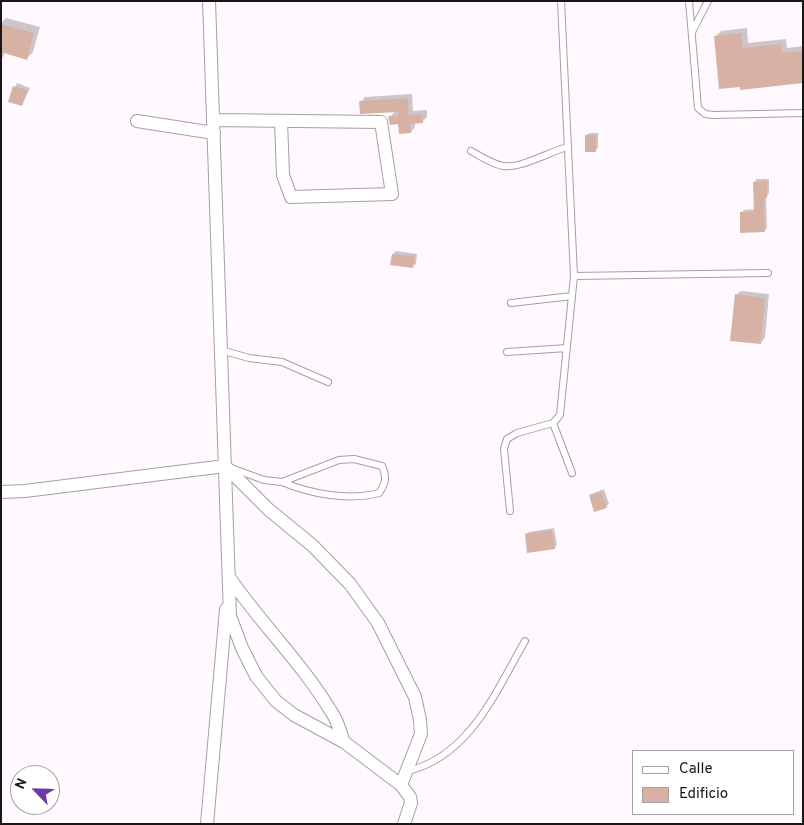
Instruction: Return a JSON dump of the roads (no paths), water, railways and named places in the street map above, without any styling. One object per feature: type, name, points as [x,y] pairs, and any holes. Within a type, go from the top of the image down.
[{"type":"street","points":[[209,1],[230,616],[242,648],[256,676],[276,701],[294,715],[344,742],[401,785],[410,797],[411,803],[404,824]]},
{"type":"street","points":[[137,121],[214,126],[281,121],[381,122],[392,194],[291,197],[283,175],[281,121]]},
{"type":"street","points":[[1,492],[34,490],[225,466]]},
{"type":"street","points":[[225,466],[268,509],[319,552],[350,584],[378,623],[416,697],[420,720],[421,734],[401,785]]},
{"type":"street","points":[[229,577],[250,607],[304,672],[334,714],[344,742]]},
{"type":"street","points":[[207,824],[229,577]]},
{"type":"lane","points":[[510,511],[504,449],[507,439],[517,433],[553,423],[560,415],[567,348],[574,276],[561,1]]},
{"type":"lane","points":[[689,1],[698,108],[705,114],[803,114]]},
{"type":"lane","points":[[692,32],[708,1]]},
{"type":"lane","points":[[471,151],[503,166],[521,165],[546,153],[567,147]]},
{"type":"lane","points":[[574,276],[768,273]]},
{"type":"lane","points":[[511,303],[572,296]]},
{"type":"lane","points":[[507,352],[567,348]]},
{"type":"lane","points":[[221,350],[249,358],[282,362],[328,382]]},
{"type":"lane","points":[[553,423],[572,473]]},
{"type":"lane","points":[[225,466],[264,480],[282,482],[309,490],[344,496],[365,496],[379,493],[385,483],[386,475],[382,466],[372,462],[339,460],[282,482]]},
{"type":"lane","points":[[408,771],[421,768],[445,755],[464,737],[484,713],[525,641]]}]
